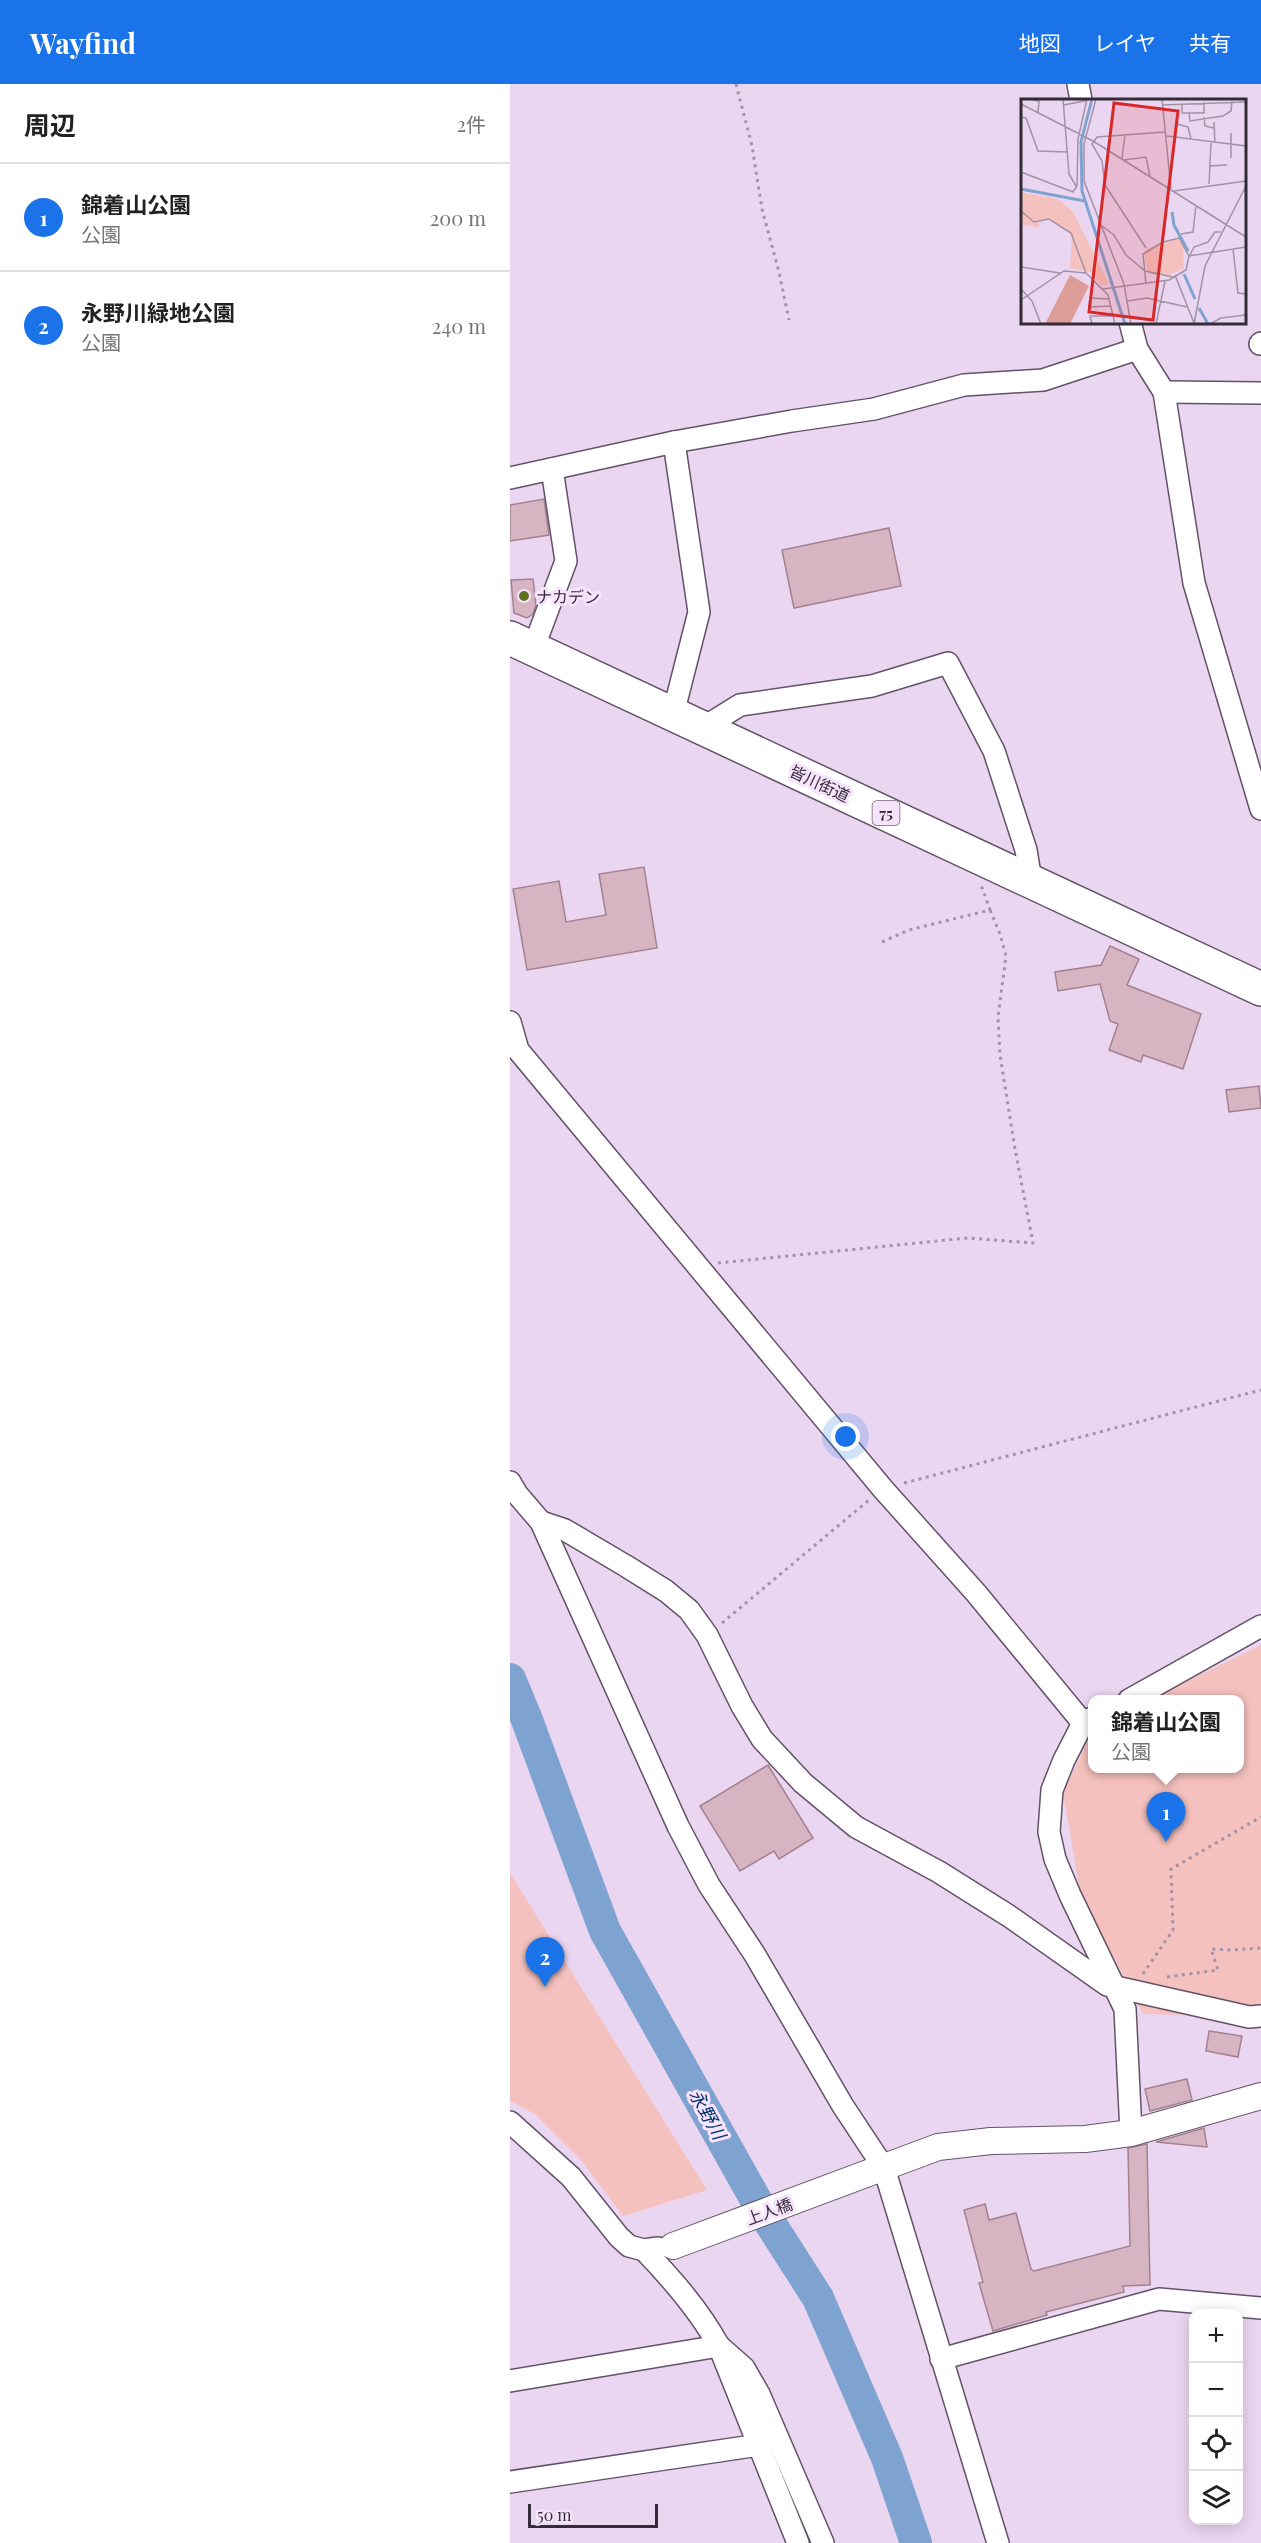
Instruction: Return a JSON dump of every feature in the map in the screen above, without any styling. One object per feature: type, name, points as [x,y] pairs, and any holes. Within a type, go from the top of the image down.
[{"type":"main road","name":"皆川街道","points":[[521,644],[1261,988]]},
{"type":"street","points":[[1078,84],[1081,99]]},
{"type":"street","points":[[1131,324],[1137,349],[1164,392],[1194,582],[1260,803]]},
{"type":"street","points":[[510,478],[674,442],[874,409],[964,385],[1043,380],[1137,349]]},
{"type":"street","points":[[1164,392],[1261,393]]},
{"type":"street","points":[[673,714],[699,612],[674,442]]},
{"type":"street","points":[[521,644],[566,561],[552,469]]},
{"type":"street","points":[[703,728],[740,705],[872,686],[948,663],[994,751],[1026,850],[1031,881]]},
{"type":"street","points":[[510,1022],[518,1050],[884,1489],[1088,1721],[1052,1790],[1049,1832],[1055,1858],[1070,1895],[1125,2009],[1131,2133]]},
{"type":"street","points":[[510,1482],[517,1494],[541,1522],[678,1826],[710,1885],[778,1993],[843,2106],[874,2172],[941,2359],[998,2543]]},
{"type":"street","points":[[541,1522],[565,1530],[666,1591],[689,1610],[707,1635],[742,1706],[762,1739],[803,1783],[856,1827],[939,1872],[1009,1916],[1107,1985],[1249,2017],[1261,2016]]},
{"type":"street","points":[[1138,1695],[1261,1626]]},
{"type":"street","name":"上人橋","points":[[673,2246],[938,2147],[962,2143],[1085,2139],[1131,2133],[1261,2096]]},
{"type":"street","points":[[510,2122],[571,2177],[619,2237],[629,2246],[644,2250],[673,2246]]},
{"type":"street","points":[[644,2250],[676,2283],[704,2320],[719,2346],[798,2543]]},
{"type":"street","points":[[941,2359],[1159,2299],[1261,2308]]},
{"type":"street","points":[[510,2381],[719,2346]]},
{"type":"street","points":[[719,2346],[744,2368],[759,2394],[824,2543]]},
{"type":"street","points":[[510,2482],[759,2445]]},
{"type":"path","points":[[736,84],[752,146],[762,209],[789,320]]},
{"type":"path","points":[[699,1265],[968,1238],[1033,1244],[1000,1055],[998,1017],[1006,956],[981,884],[984,859]]},
{"type":"path","points":[[882,942],[909,930],[990,910]]},
{"type":"path","points":[[707,1635],[884,1489],[1261,1390]]},
{"type":"path","points":[[1117,1989],[1138,1982],[1173,1930],[1171,1869],[1261,1817]]},
{"type":"path","points":[[1161,1978],[1218,1970],[1210,1948],[1232,1950],[1261,1948]]},
{"type":"shaded area","points":[[1261,1645],[1261,2016],[1143,2014],[1080,1892],[1063,1793],[1088,1740],[1088,1773],[1244,1773],[1244,1695],[1159,1695]]},
{"type":"shaded area","points":[[510,1873],[707,2190],[623,2216],[581,2160],[535,2114],[510,2101]]},
{"type":"building","points":[[544,499],[549,535],[510,541],[510,505]]},
{"type":"building","points":[[889,528],[901,586],[794,608],[782,550]]},
{"type":"building","name":"ナカデン","points":[[533,579],[536,605],[533,614],[527,618],[514,613],[511,580]]},
{"type":"building","points":[[644,867],[657,948],[527,970],[513,889],[559,881],[566,922],[606,915],[599,874]]},
{"type":"building","points":[[1110,946],[1139,959],[1127,985],[1201,1014],[1183,1069],[1143,1055],[1141,1062],[1109,1050],[1118,1024],[1110,1021],[1100,984],[1058,991],[1055,972],[1101,965]]},
{"type":"building","points":[[1259,1086],[1261,1108],[1229,1112],[1226,1090]]},
{"type":"building","points":[[768,1765],[813,1838],[779,1859],[774,1851],[740,1871],[700,1806]]},
{"type":"building","points":[[1209,2031],[1242,2036],[1238,2057],[1206,2051]]},
{"type":"building","points":[[1187,2079],[1192,2100],[1150,2111],[1145,2089]]},
{"type":"building","points":[[1204,2128],[1207,2147],[1156,2142]]},
{"type":"building","points":[[1147,2144],[1150,2285],[1123,2286],[1124,2292],[1046,2312],[1047,2315],[993,2331],[979,2283],[983,2282],[964,2210],[985,2204],[989,2220],[1016,2213],[1031,2269],[1034,2271],[1130,2246],[1128,2148]]},
{"type":"waterway","name":"永野川","points":[[510,1679],[605,1931],[761,2209],[818,2298],[887,2458],[916,2543]]},
{"type":"place","name":"ナカデン","points":[[524,596]]},
{"type":"place","name":"錦着山公園","points":[[1166,1842]]},
{"type":"place","name":"永野川緑地公園","points":[[545,1987]]}]
